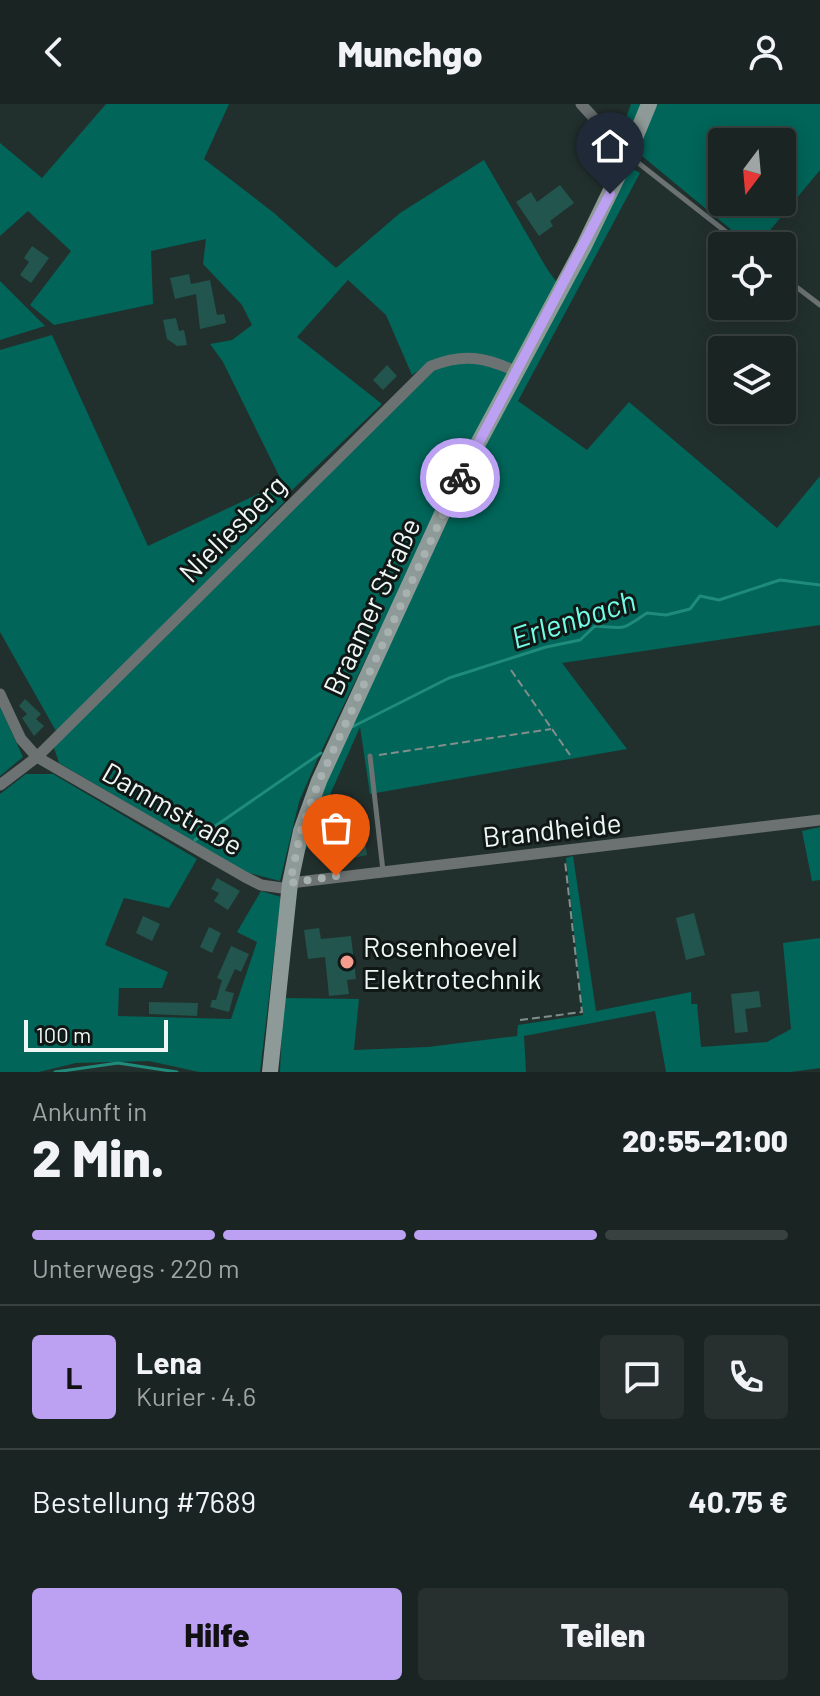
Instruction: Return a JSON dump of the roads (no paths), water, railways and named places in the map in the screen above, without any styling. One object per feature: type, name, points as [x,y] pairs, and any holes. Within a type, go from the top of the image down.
[{"type":"street","points":[[581,104],[628,155]]},
{"type":"street","name":"Braamer Straße","points":[[270,1072],[289,886],[301,831],[319,781],[452,492],[628,155],[649,104]]},
{"type":"street","name":"Nieliesberg","points":[[0,785],[37,757],[431,366],[468,356],[490,359],[517,372]]},
{"type":"street","points":[[0,694],[21,739],[37,757]]},
{"type":"street","name":"Dammstraße","points":[[37,757],[245,877],[261,885],[289,886]]},
{"type":"street","name":"Brandheide","points":[[289,886],[820,820]]},
{"type":"lane","points":[[628,155],[726,232]]},
{"type":"lane","points":[[796,287],[820,305]]},
{"type":"lane","points":[[370,756],[383,872]]},
{"type":"waterway","name":"Erlenbach","points":[[350,728],[449,678],[546,647],[580,640],[595,626],[623,627],[647,613],[666,615],[690,609],[700,596],[719,600],[780,580],[820,585]]},
{"type":"waterway","name":"Erlenbach","points":[[195,840],[321,753]]},
{"type":"waterway","points":[[55,1072],[118,1063],[177,1072]]},
{"type":"place","name":"Rosenhoevel Elektrotechnik","points":[[347,962]]}]
